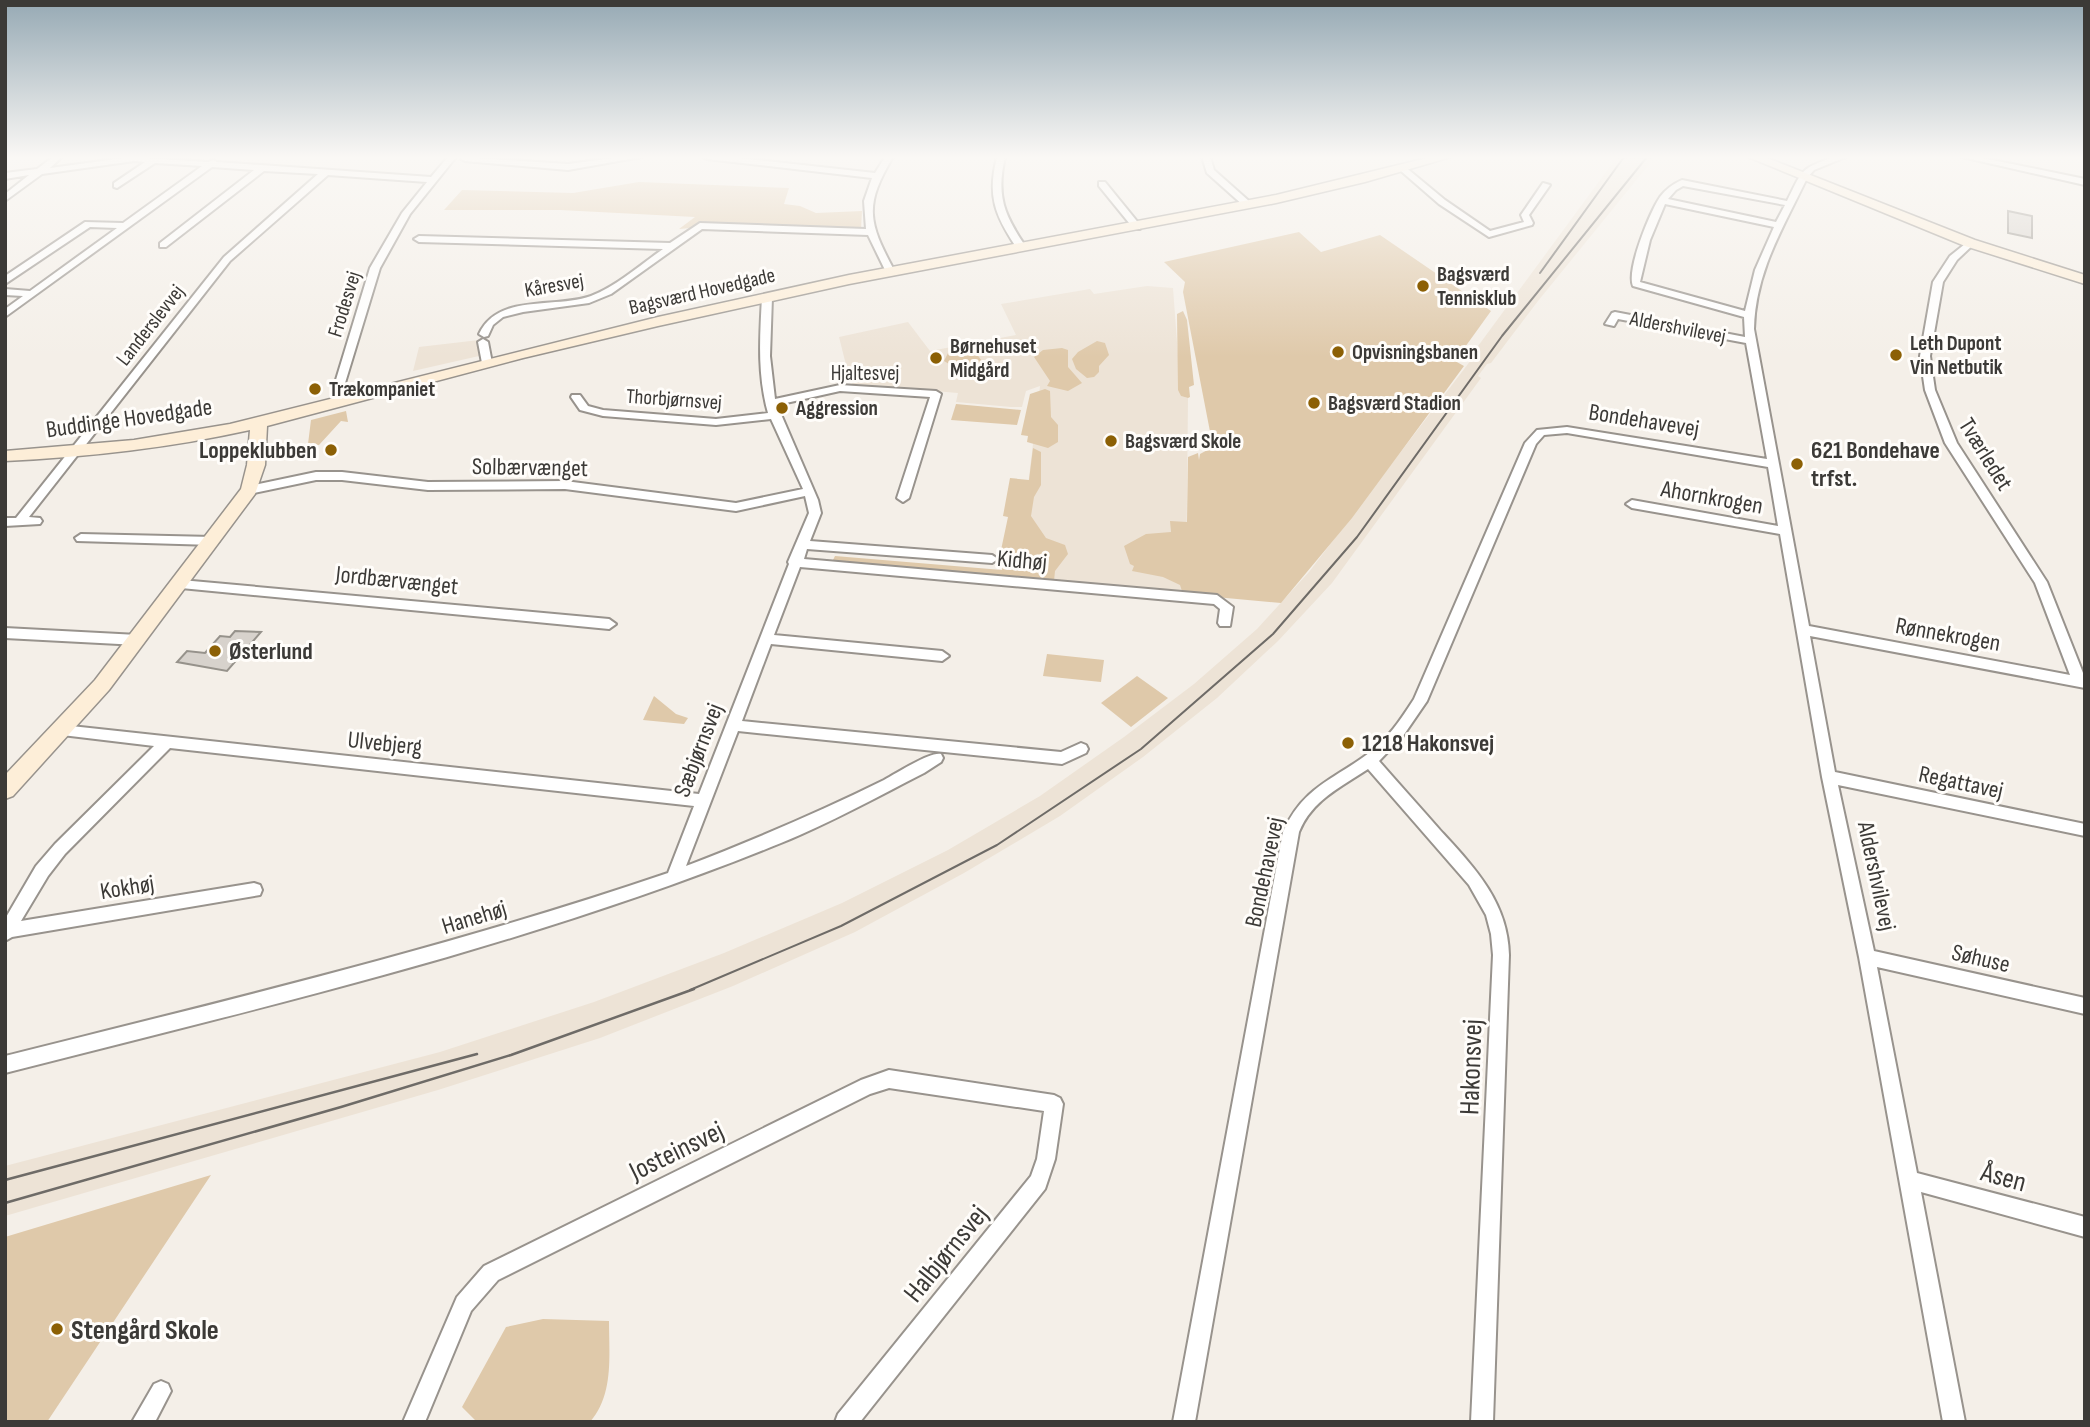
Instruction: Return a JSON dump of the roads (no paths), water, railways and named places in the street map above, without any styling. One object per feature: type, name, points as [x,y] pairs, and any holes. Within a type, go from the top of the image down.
[{"type":"street","points":[[5,281],[88,224],[125,226]]},
{"type":"street","points":[[5,314],[128,224]]},
{"type":"street","points":[[163,245],[191,224]]},
{"type":"street","name":"Landerslevvej","points":[[19,522],[227,259],[267,224]]},
{"type":"street","name":"Frodesvej","points":[[339,402],[340,383],[375,268],[400,224]]},
{"type":"street","points":[[869,224],[869,232],[889,270]]},
{"type":"street","points":[[1005,224],[1021,247]]},
{"type":"street","points":[[1134,224],[1137,227]]},
{"type":"street","name":"Bagsværd Hovedgade","points":[[260,423],[487,363],[767,297],[889,270],[1153,224]]},
{"type":"street","points":[[1474,224],[1489,234],[1527,224]]},
{"type":"street","points":[[1652,224],[1646,235],[1634,280],[1636,284],[1748,315]]},
{"type":"street","points":[[1769,224],[1780,226]]},
{"type":"street","points":[[1921,224],[1970,243],[2085,280]]},
{"type":"street","name":"Kåresvej","points":[[487,363],[484,338],[489,323],[500,315],[522,309],[589,300],[608,292],[689,231],[710,225],[869,232]]},
{"type":"street","name":"Aldershvilevej","points":[[1780,226],[1753,288],[1748,315],[1750,341],[1829,777],[1867,957],[1954,1422]]},
{"type":"street","points":[[418,239],[670,246]]},
{"type":"street","name":"Tværledet","points":[[1970,243],[1948,264],[1938,282],[1925,356],[1930,390],[1951,441],[2041,582],[2082,682]]},
{"type":"street","points":[[5,292],[32,295]]},
{"type":"street","name":"Sæbjørnsvej","points":[[674,877],[815,513],[810,492],[773,409],[763,356],[767,297]]},
{"type":"street","name":"Aldershvilevej","points":[[1610,324],[1615,315],[1750,341]]},
{"type":"street","name":"Hjaltesvej","points":[[773,409],[840,388],[936,394],[903,498]]},
{"type":"street","name":"Thorbjørnsvej","points":[[576,397],[584,408],[603,413],[716,422],[740,421],[773,409]]},
{"type":"street","points":[[5,790],[62,730],[138,640],[249,490],[256,465],[260,423]]},
{"type":"street","name":"Buddinge Hovedgade","points":[[5,456],[75,452],[260,423]]},
{"type":"street","name":"Bondehavevej","points":[[1184,1422],[1294,821],[1315,796],[1382,750],[1406,723],[1423,697],[1531,443],[1541,432],[1567,430],[1773,464]]},
{"type":"street","name":"Solbærvænget","points":[[249,490],[316,476],[342,476],[428,486],[565,485],[736,507],[810,492]]},
{"type":"street","name":"Ahornkrogen","points":[[1632,504],[1785,531]]},
{"type":"street","points":[[5,522],[36,521]]},
{"type":"street","points":[[81,538],[213,541]]},
{"type":"street","points":[[803,545],[992,559]]},
{"type":"street","name":"Kidhøj","points":[[794,562],[1217,600],[1227,607],[1225,623]]},
{"type":"street","name":"Jordbærvænget","points":[[181,584],[609,624]]},
{"type":"street","name":"Rønnekrogen","points":[[1803,630],[2082,682]]},
{"type":"street","points":[[5,633],[138,640]]},
{"type":"street","points":[[765,639],[942,656]]},
{"type":"street","points":[[732,725],[1062,758],[1081,749]]},
{"type":"street","name":"Ulvebjerg","points":[[62,730],[703,801]]},
{"type":"street","points":[[6,932],[42,871],[60,849],[167,742]]},
{"type":"street","name":"Hanehøj","points":[[5,1065],[448,951],[674,877],[778,837],[919,769],[936,758]]},
{"type":"street","name":"Hakonsvej","points":[[1369,761],[1475,880],[1490,901],[1498,923],[1501,954],[1482,1422]]},
{"type":"street","name":"Regattavej","points":[[1829,777],[2085,830]]},
{"type":"street","name":"Kokhøj","points":[[6,932],[254,890]]},
{"type":"street","name":"Søhuse","points":[[1867,957],[2085,1006]]},
{"type":"street","name":"Josteinsvej","points":[[414,1422],[464,1304],[491,1273],[834,1103],[889,1079],[1054,1104]]},
{"type":"street","name":"Halbjørnsvej","points":[[846,1422],[1038,1182],[1046,1159],[1054,1104]]},
{"type":"street","name":"Åsen","points":[[1909,1180],[2085,1227]]},
{"type":"street","points":[[143,1422],[161,1391]]},
{"type":"tram line","points":[[1540,273],[1576,224]]},
{"type":"tram line","points":[[690,990],[841,926],[997,845],[1141,749],[1273,634],[1357,537],[1502,336],[1593,224]]},
{"type":"tram line","points":[[5,1203],[341,1107],[511,1055],[694,989]]},
{"type":"tram line","points":[[5,1180],[477,1054]]},
{"type":"place","name":"Bagsværd Tennisklub","points":[[1423,286]]},
{"type":"place","name":"Opvisningsbanen","points":[[1338,352]]},
{"type":"place","name":"Leth Dupont Vin Netbutik","points":[[1896,355]]},
{"type":"place","name":"Børnehuset Midgård","points":[[936,358]]},
{"type":"place","name":"Trækompaniet","points":[[315,389]]},
{"type":"place","name":"Bagsværd Stadion","points":[[1314,403]]},
{"type":"place","name":"Aggression","points":[[782,408]]},
{"type":"place","name":"Bagsværd Skole","points":[[1111,441]]},
{"type":"place","name":"Loppeklubben","points":[[331,450]]},
{"type":"place","name":"621 Bondehave trfst.","points":[[1797,464]]},
{"type":"place","name":"Østerlund","points":[[215,651]]},
{"type":"place","name":"1218 Hakonsvej","points":[[1348,743]]},
{"type":"place","name":"Stengård Skole","points":[[57,1329]]}]
